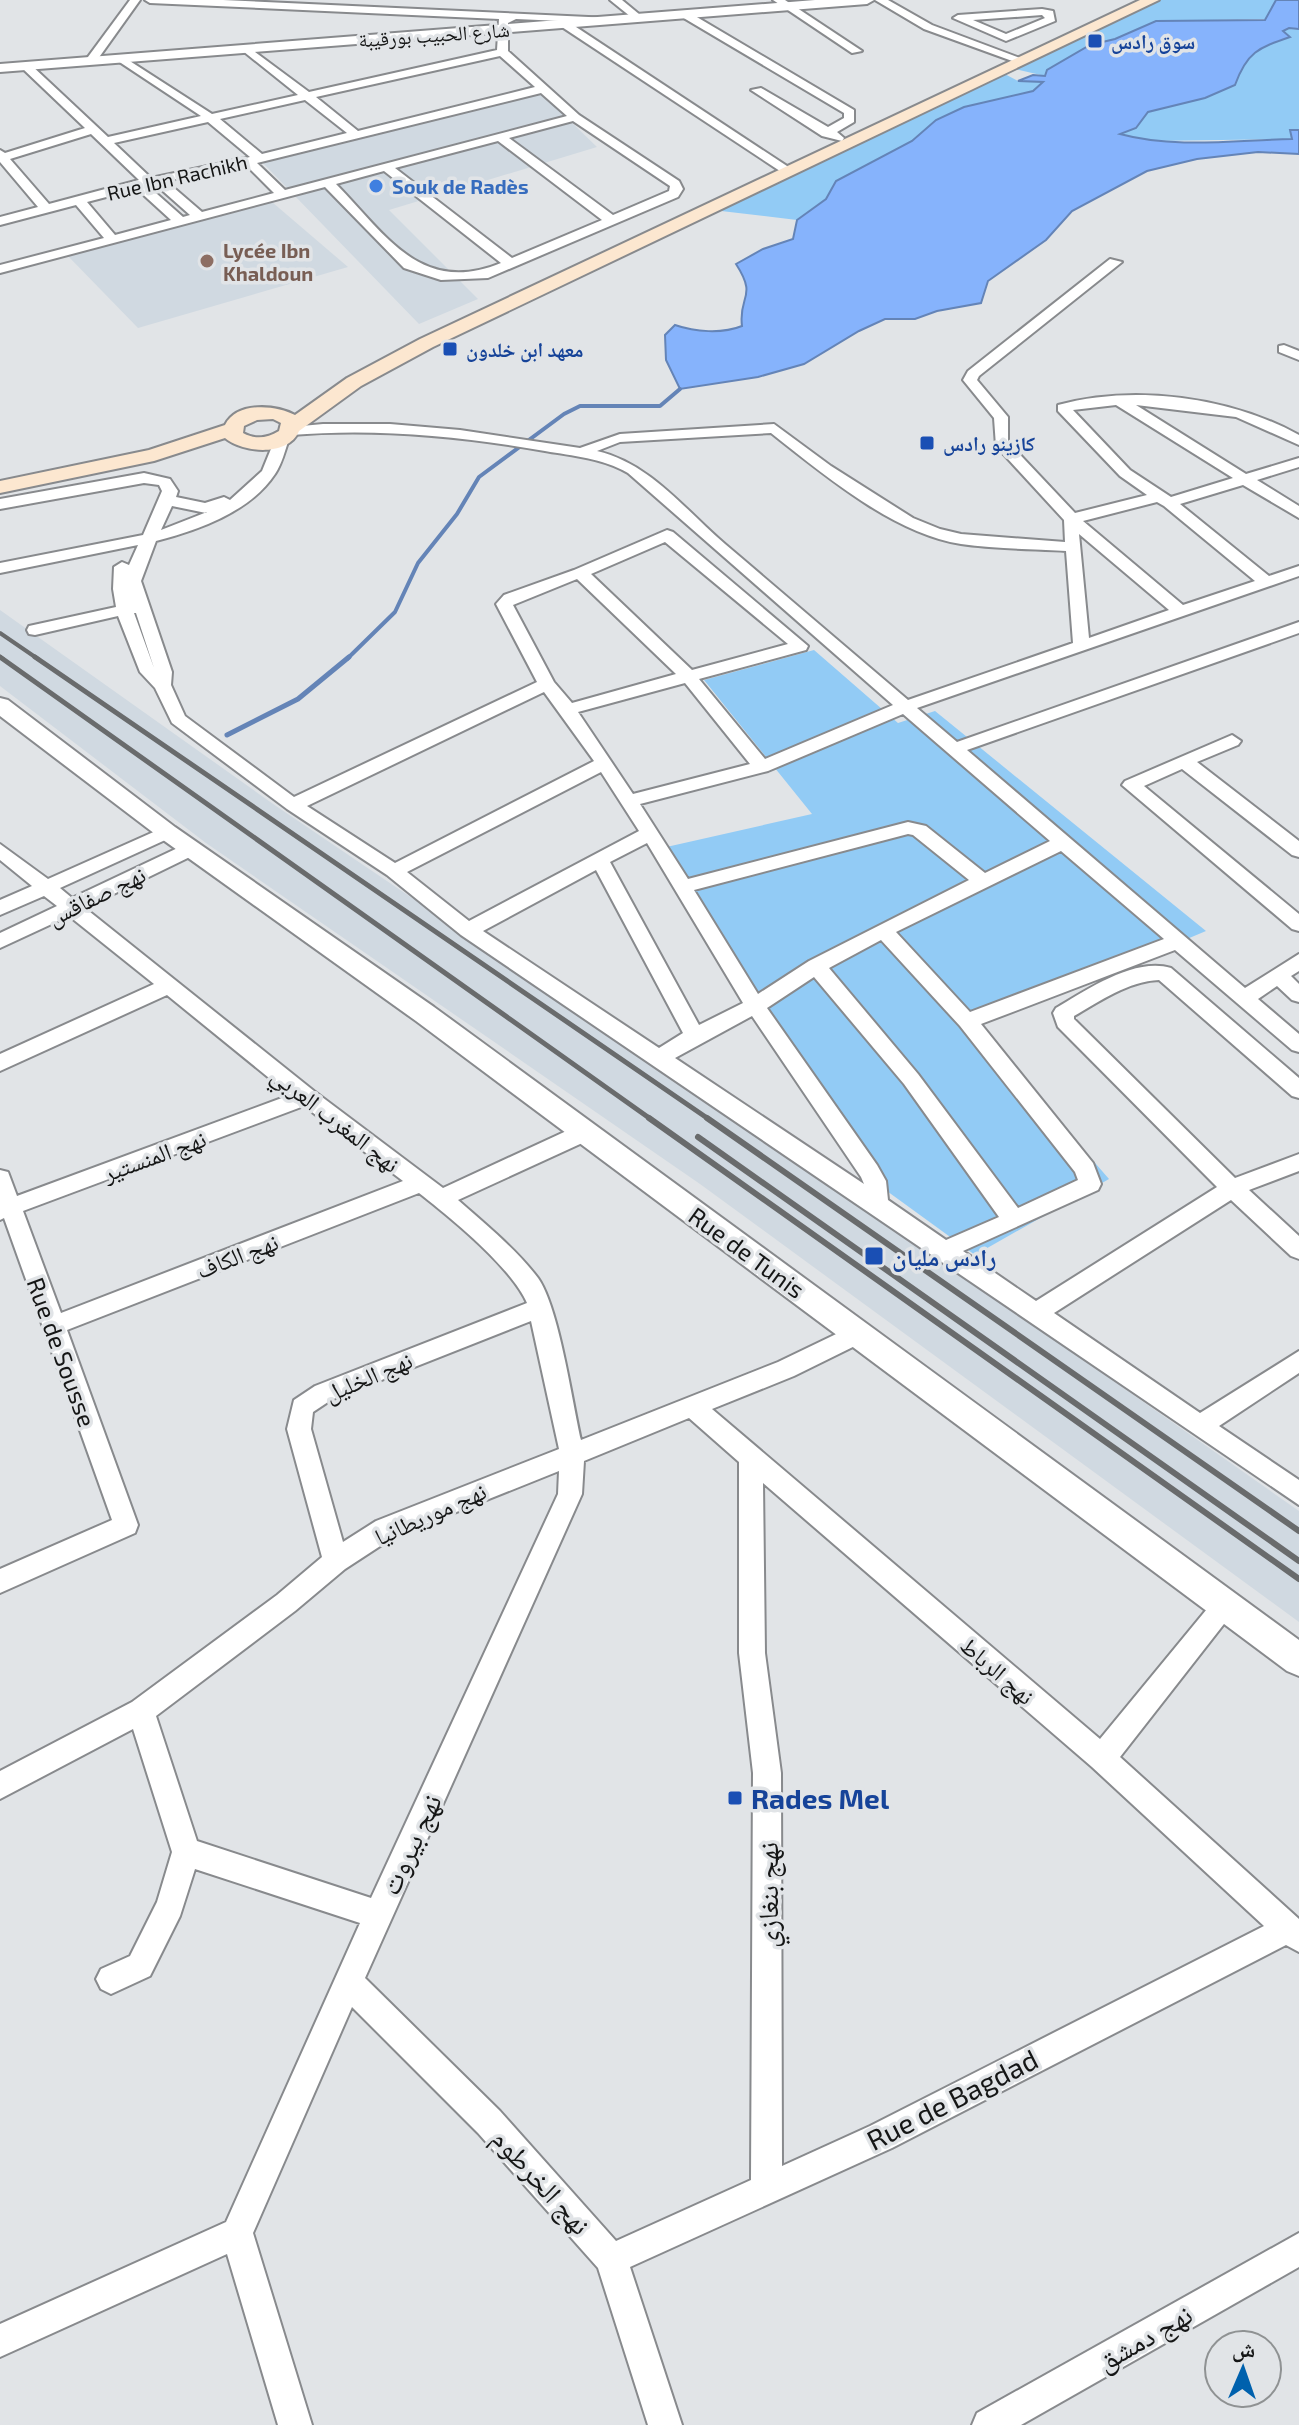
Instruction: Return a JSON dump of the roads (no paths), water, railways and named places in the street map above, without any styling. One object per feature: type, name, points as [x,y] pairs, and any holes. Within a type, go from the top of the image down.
[{"type":"main road","points":[[0,487],[144,457],[252,444],[288,432],[330,398],[362,378],[787,170],[1152,0]]},
{"type":"main road","points":[[144,457],[232,429],[243,417],[362,378]]},
{"type":"main road","points":[[265,412],[285,416],[288,432]]},
{"type":"main road","points":[[232,429],[233,435],[252,444]]},
{"type":"street","points":[[91,61],[135,0]]},
{"type":"street","points":[[150,0],[382,5],[615,20]]},
{"type":"street","points":[[615,0],[640,19]]},
{"type":"street","name":"شارع الحبيب بورقيبة","points":[[0,68],[504,29],[522,16],[566,25],[781,4],[867,0]]},
{"type":"street","points":[[880,0],[915,21],[1019,60]]},
{"type":"street","points":[[1001,0],[1013,13],[1047,12],[1052,17],[1006,38],[958,18],[1013,13]]},
{"type":"street","points":[[781,4],[856,51]]},
{"type":"street","points":[[686,15],[850,112],[850,120],[826,133]]},
{"type":"street","points":[[566,25],[787,170]]},
{"type":"street","points":[[502,52],[504,29]]},
{"type":"street","points":[[247,49],[355,134]]},
{"type":"street","points":[[327,182],[409,265],[419,271],[465,277],[483,275],[511,264],[674,194],[677,187],[575,117],[502,52]]},
{"type":"street","points":[[107,141],[502,52]]},
{"type":"street","points":[[122,59],[211,118],[254,159],[282,194]]},
{"type":"street","points":[[26,66],[148,182],[180,221]]},
{"type":"street","name":"Rue Ibn Rachikh","points":[[0,221],[148,182],[542,89]]},
{"type":"street","points":[[757,90],[826,133],[847,142]]},
{"type":"street","points":[[0,269],[575,117]]},
{"type":"street","points":[[46,209],[1,156],[94,129]]},
{"type":"street","points":[[500,137],[612,221]]},
{"type":"street","points":[[385,166],[511,264]]},
{"type":"street","points":[[148,182],[199,216]]},
{"type":"street","points":[[79,200],[112,239]]},
{"type":"street","points":[[1115,262],[973,374],[970,380],[1001,417],[1001,443],[1073,521],[1180,611]]},
{"type":"street","points":[[1291,352],[1292,345],[1299,339]]},
{"type":"street","points":[[1120,402],[1299,513]]},
{"type":"street","points":[[1267,582],[1165,500],[1125,473],[1063,408],[1155,402],[1237,413],[1262,421],[1299,441]]},
{"type":"street","points":[[0,568],[203,520],[257,488],[275,463],[288,432],[322,427],[509,441],[620,462],[635,471],[1299,1045]]},
{"type":"street","points":[[582,453],[620,438],[774,428],[826,469],[908,521],[934,532],[960,539],[1072,547]]},
{"type":"street","points":[[167,500],[206,508],[240,494],[260,470],[261,459],[252,444]]},
{"type":"street","points":[[1081,645],[1079,593],[1069,527],[1073,521],[1165,500],[1299,462]]},
{"type":"street","points":[[0,504],[144,478],[165,482],[170,491],[167,500],[149,535],[120,571],[120,592],[134,608],[150,675],[162,685],[178,719],[293,805],[394,871],[468,930],[877,1204],[1299,1494]]},
{"type":"street","points":[[568,709],[800,646],[670,536],[510,598],[504,604],[547,684],[568,709],[650,833],[755,1006],[869,1171],[875,1181],[877,1204]]},
{"type":"street","points":[[627,801],[762,767],[906,706],[1299,571]]},
{"type":"street","points":[[580,573],[689,677],[762,767]]},
{"type":"street","points":[[35,630],[134,608]]},
{"type":"street","points":[[954,749],[1299,627]]},
{"type":"street","points":[[293,805],[547,684]]},
{"type":"street","name":"Rue de Tunis","points":[[0,705],[167,832],[425,1014],[1299,1660]]},
{"type":"street","points":[[1232,741],[1131,785],[1299,924]]},
{"type":"street","points":[[1184,761],[1299,851]]},
{"type":"street","points":[[394,871],[602,764]]},
{"type":"street","points":[[683,887],[908,828],[919,830],[984,882]]},
{"type":"street","name":"نهج صفاقس","points":[[0,908],[167,832]]},
{"type":"street","points":[[468,930],[650,833]]},
{"type":"street","points":[[659,1058],[755,1006],[816,966],[883,930],[1064,842]]},
{"type":"street","name":"نهج صفاقس","points":[[0,941],[191,849]]},
{"type":"street","name":"نهج المغرب العربي","points":[[0,850],[307,1097],[441,1198],[486,1238],[530,1285],[540,1308],[572,1454]]},
{"type":"street","points":[[599,859],[695,1036]]},
{"type":"street","points":[[883,930],[967,1021],[1045,1116],[1092,1182],[944,1250]]},
{"type":"street","points":[[967,1021],[1179,941]]},
{"type":"street","points":[[1245,998],[1299,961]]},
{"type":"street","points":[[816,966],[911,1079],[1014,1220]]},
{"type":"street","points":[[1299,1090],[1164,973],[1154,973],[1104,991],[1063,1013],[1065,1022],[1299,1250]]},
{"type":"street","points":[[1278,976],[1299,995]]},
{"type":"street","points":[[0,1063],[170,985]]},
{"type":"street","name":"نهج المنستير","points":[[4,1209],[307,1097]]},
{"type":"street","points":[[441,1198],[583,1133]]},
{"type":"street","points":[[1036,1313],[1232,1188],[1299,1162]]},
{"type":"street","name":"Rue de Sousse","points":[[0,1178],[4,1209],[55,1325],[103,1468],[126,1525],[0,1581]]},
{"type":"street","name":"نهج الكاف","points":[[55,1325],[420,1184]]},
{"type":"street","name":"نهج الخليل","points":[[336,1561],[299,1429],[302,1407],[323,1393],[540,1308]]},
{"type":"street","name":"نهج موريطانيا","points":[[0,1786],[141,1711],[286,1603],[336,1561],[385,1529],[786,1369],[857,1334]]},
{"type":"street","points":[[1201,1425],[1299,1361]]},
{"type":"street","name":"نهج الرباط","points":[[692,1407],[1102,1758],[1294,1934]]},
{"type":"street","name":"نهج بيروت","points":[[237,2233],[570,1494],[572,1454]]},
{"type":"street","name":"نهج بنغازي","points":[[751,1458],[752,1653],[767,1773],[767,2188]]},
{"type":"street","points":[[1102,1758],[1225,1606]]},
{"type":"street","points":[[111,1979],[140,1966],[170,1906],[186,1852],[141,1711]]},
{"type":"street","points":[[186,1852],[378,1915]]},
{"type":"street","name":"Rue de Bagdad","points":[[611,2259],[881,2137],[1294,1934]]},
{"type":"street","name":"نهج الخرطوم","points":[[348,1982],[489,2122],[611,2259],[665,2425]]},
{"type":"street","points":[[0,2341],[237,2233],[295,2425]]},
{"type":"street","name":"نهج دمشق","points":[[989,2425],[1299,2249]]},
{"type":"waterway","points":[[347,659],[395,612],[418,563],[457,514],[479,477],[564,414],[580,406],[660,406],[680,389]]},
{"type":"waterway","points":[[227,735],[298,699],[349,657]]},
{"type":"railway","points":[[0,633],[38,659]]},
{"type":"railway","points":[[3,659],[0,657],[652,1120]]},
{"type":"railway","points":[[35,657],[710,1120]]},
{"type":"railway","points":[[649,1118],[1299,1579]]},
{"type":"railway","points":[[707,1118],[1299,1531]]},
{"type":"railway","points":[[698,1137],[1299,1561]]},
{"type":"place","name":"سوق رادس","points":[[1095,41]]},
{"type":"place","name":"Souk de Radès","points":[[376,186]]},
{"type":"place","name":"Lycée Ibn Khaldoun","points":[[207,261]]},
{"type":"place","name":"معهد ابن خلدون","points":[[450,349]]},
{"type":"place","name":"كازينو رادس","points":[[927,443]]},
{"type":"place","name":"رادس مليان","points":[[874,1256]]},
{"type":"place","name":"Rades Mel","points":[[735,1798]]}]
